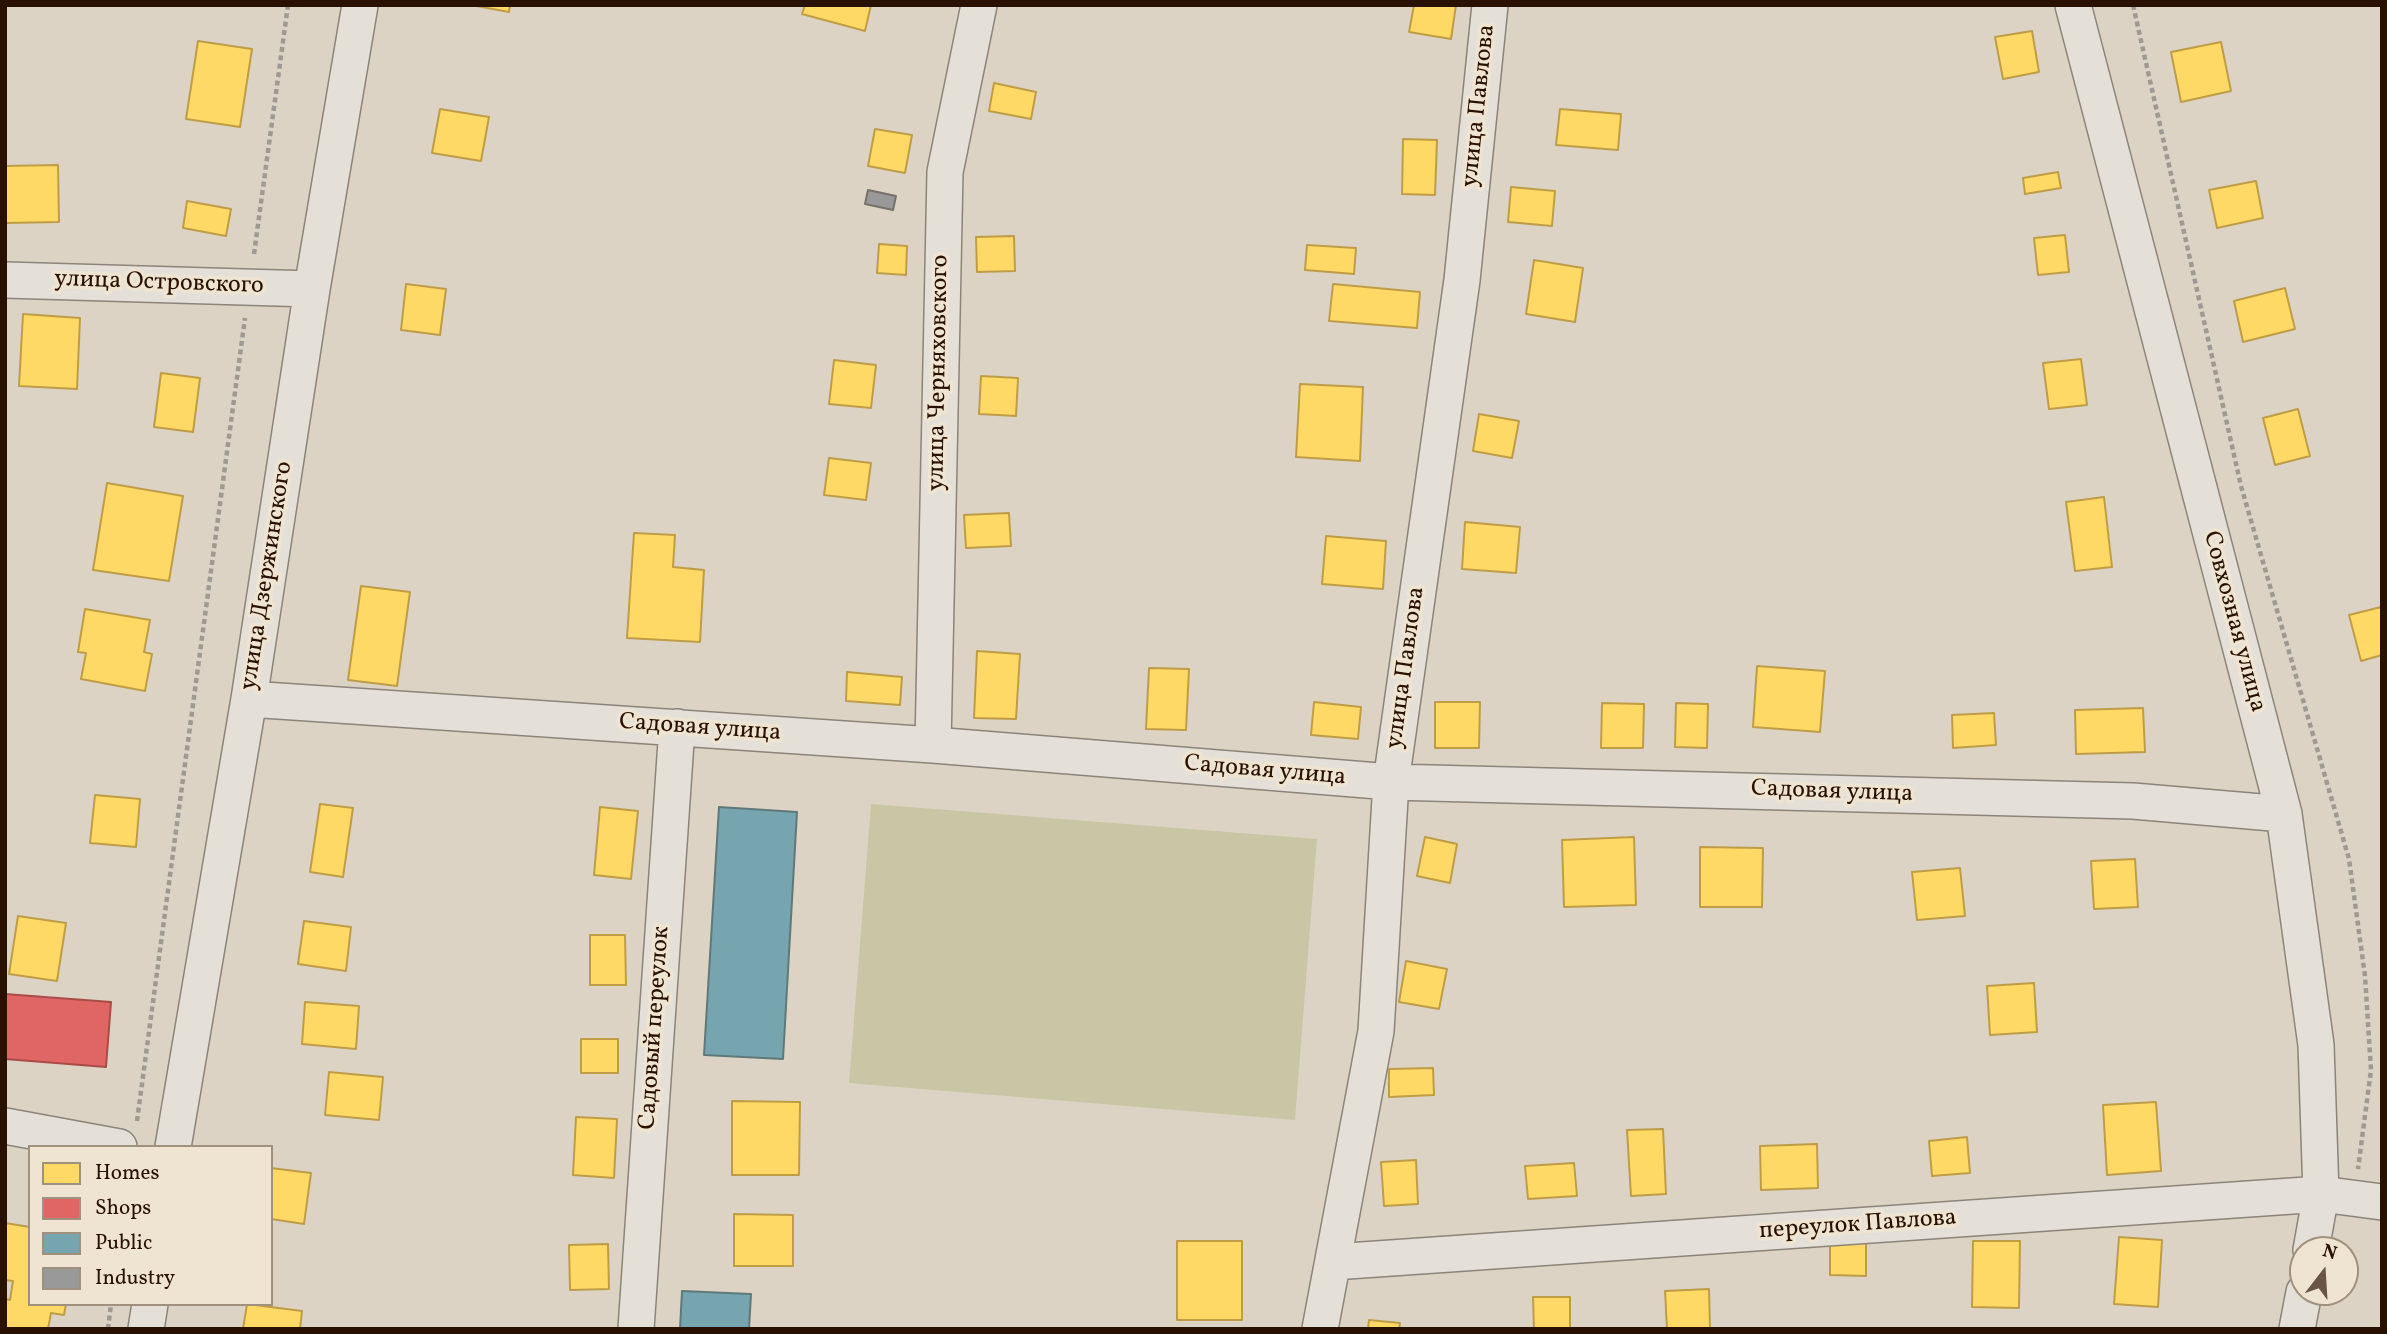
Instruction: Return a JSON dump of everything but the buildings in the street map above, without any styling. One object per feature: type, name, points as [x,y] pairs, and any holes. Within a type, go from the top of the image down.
[{"type":"street","name":"улица Дзержинского","points":[[173,1145],[360,5]]},
{"type":"street","name":"улица Черняховского","points":[[933,745],[945,172],[979,5]]},
{"type":"street","name":"улица Павлова","points":[[1320,1329],[1377,1031],[1391,782],[1462,280],[1490,5]]},
{"type":"street","name":"Совхозная улица","points":[[2073,5],[2284,814],[2316,1045],[2353,1198],[2322,1236]]},
{"type":"street","name":"улица Островского","points":[[5,279],[312,289]]},
{"type":"street","name":"Садовая улица","points":[[248,699],[933,745],[1391,782],[2133,801],[2284,814]]},
{"type":"street","name":"Садовый переулок","points":[[636,1329],[677,727]]},
{"type":"street","points":[[5,1126],[127,1140]]},
{"type":"street","name":"переулок Павлова","points":[[1333,1262],[2353,1198]]},
{"type":"street","points":[[146,1329],[150,1306]]},
{"type":"street","points":[[2297,1329],[2301,1306]]},
{"type":"path","points":[[127,1140],[289,5]]},
{"type":"path","points":[[2133,5],[2241,486],[2349,859],[2365,976],[2371,1070],[2353,1198]]},
{"type":"path","points":[[108,1329],[111,1306]]},
{"type":"shaded area","points":[[871,804],[1317,839],[1295,1120],[849,1083]]}]
